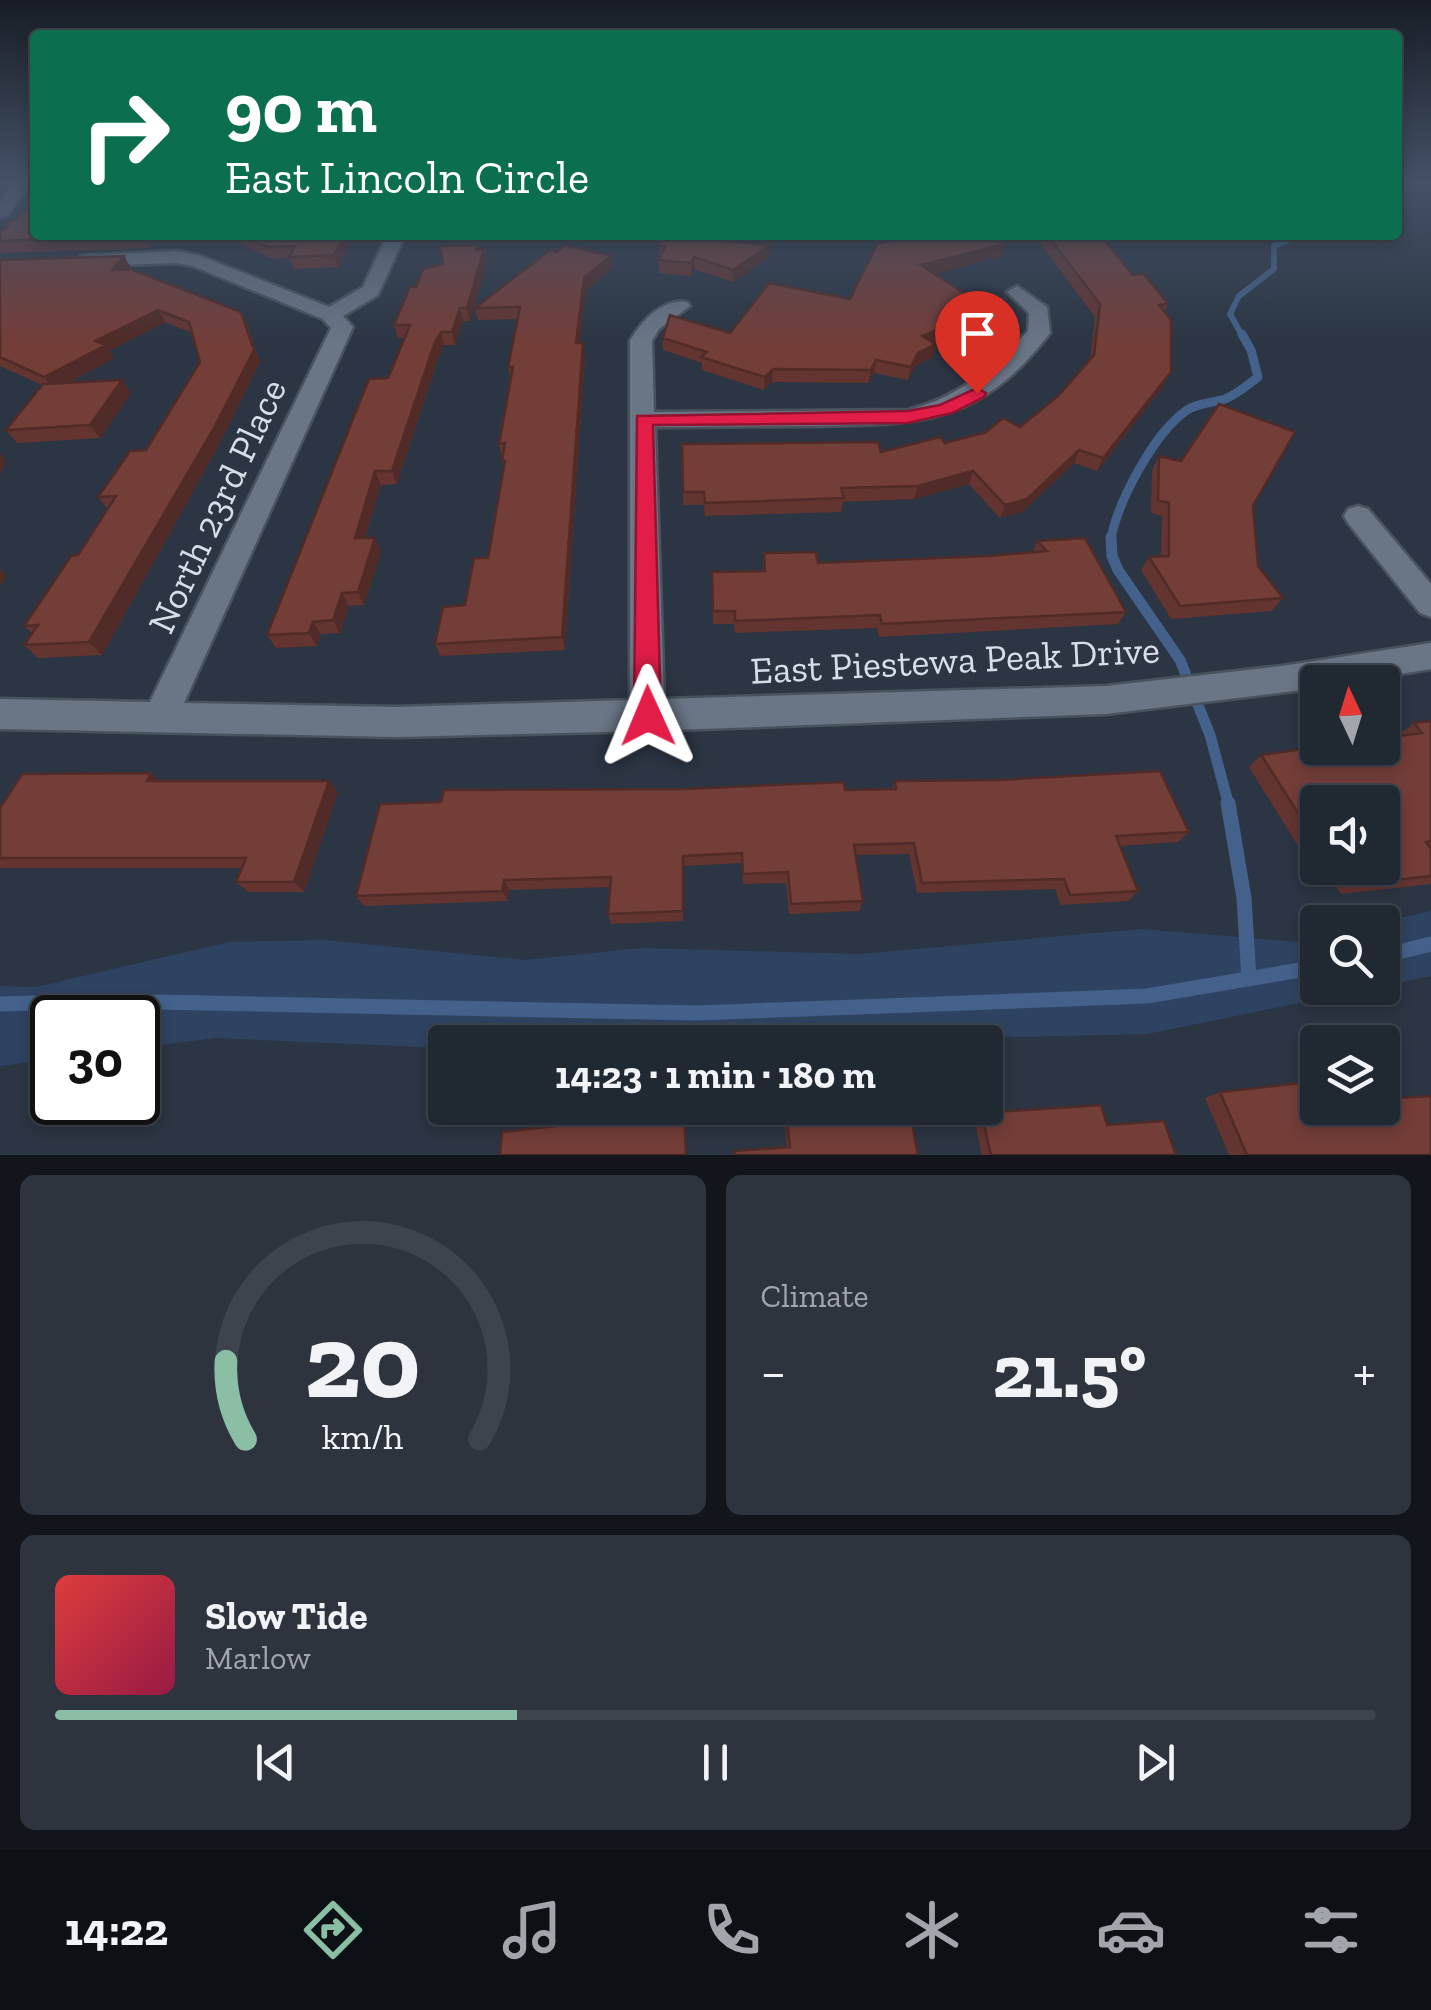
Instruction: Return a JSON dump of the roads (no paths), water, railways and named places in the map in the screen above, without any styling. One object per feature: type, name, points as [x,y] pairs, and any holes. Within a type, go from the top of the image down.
[{"type":"street","points":[[177,257],[190,240]]},
{"type":"street","points":[[59,261],[177,257],[198,261],[336,321],[371,291],[394,240]]},
{"type":"street","points":[[644,420],[908,417],[945,409],[977,393],[1039,333],[1040,312],[1017,292]]},
{"type":"street","points":[[648,716],[641,341],[650,325],[680,306]]},
{"type":"street","name":"North 23rd Place","points":[[161,716],[336,321]]},
{"type":"street","points":[[1358,516],[1431,605]]},
{"type":"street","name":"East Piestewa Peak Drive","points":[[0,714],[397,722],[1106,700],[1282,680],[1431,656]]},
{"type":"waterway","points":[[1243,337],[1230,314],[1239,296],[1274,269],[1274,246],[1288,240]]},
{"type":"waterway","points":[[1111,539],[1139,469],[1162,435],[1187,410],[1225,399],[1258,377],[1242,334]]},
{"type":"waterway","points":[[1111,539],[1118,570],[1180,660],[1210,735],[1229,806]]},
{"type":"waterway","points":[[1228,803],[1244,898],[1249,979]]},
{"type":"waterway","points":[[1400,952],[1431,944]]},
{"type":"waterway","points":[[1249,979],[1300,970]]},
{"type":"waterway","points":[[0,1004],[104,1001],[699,1013],[1147,996],[1249,979]]}]
